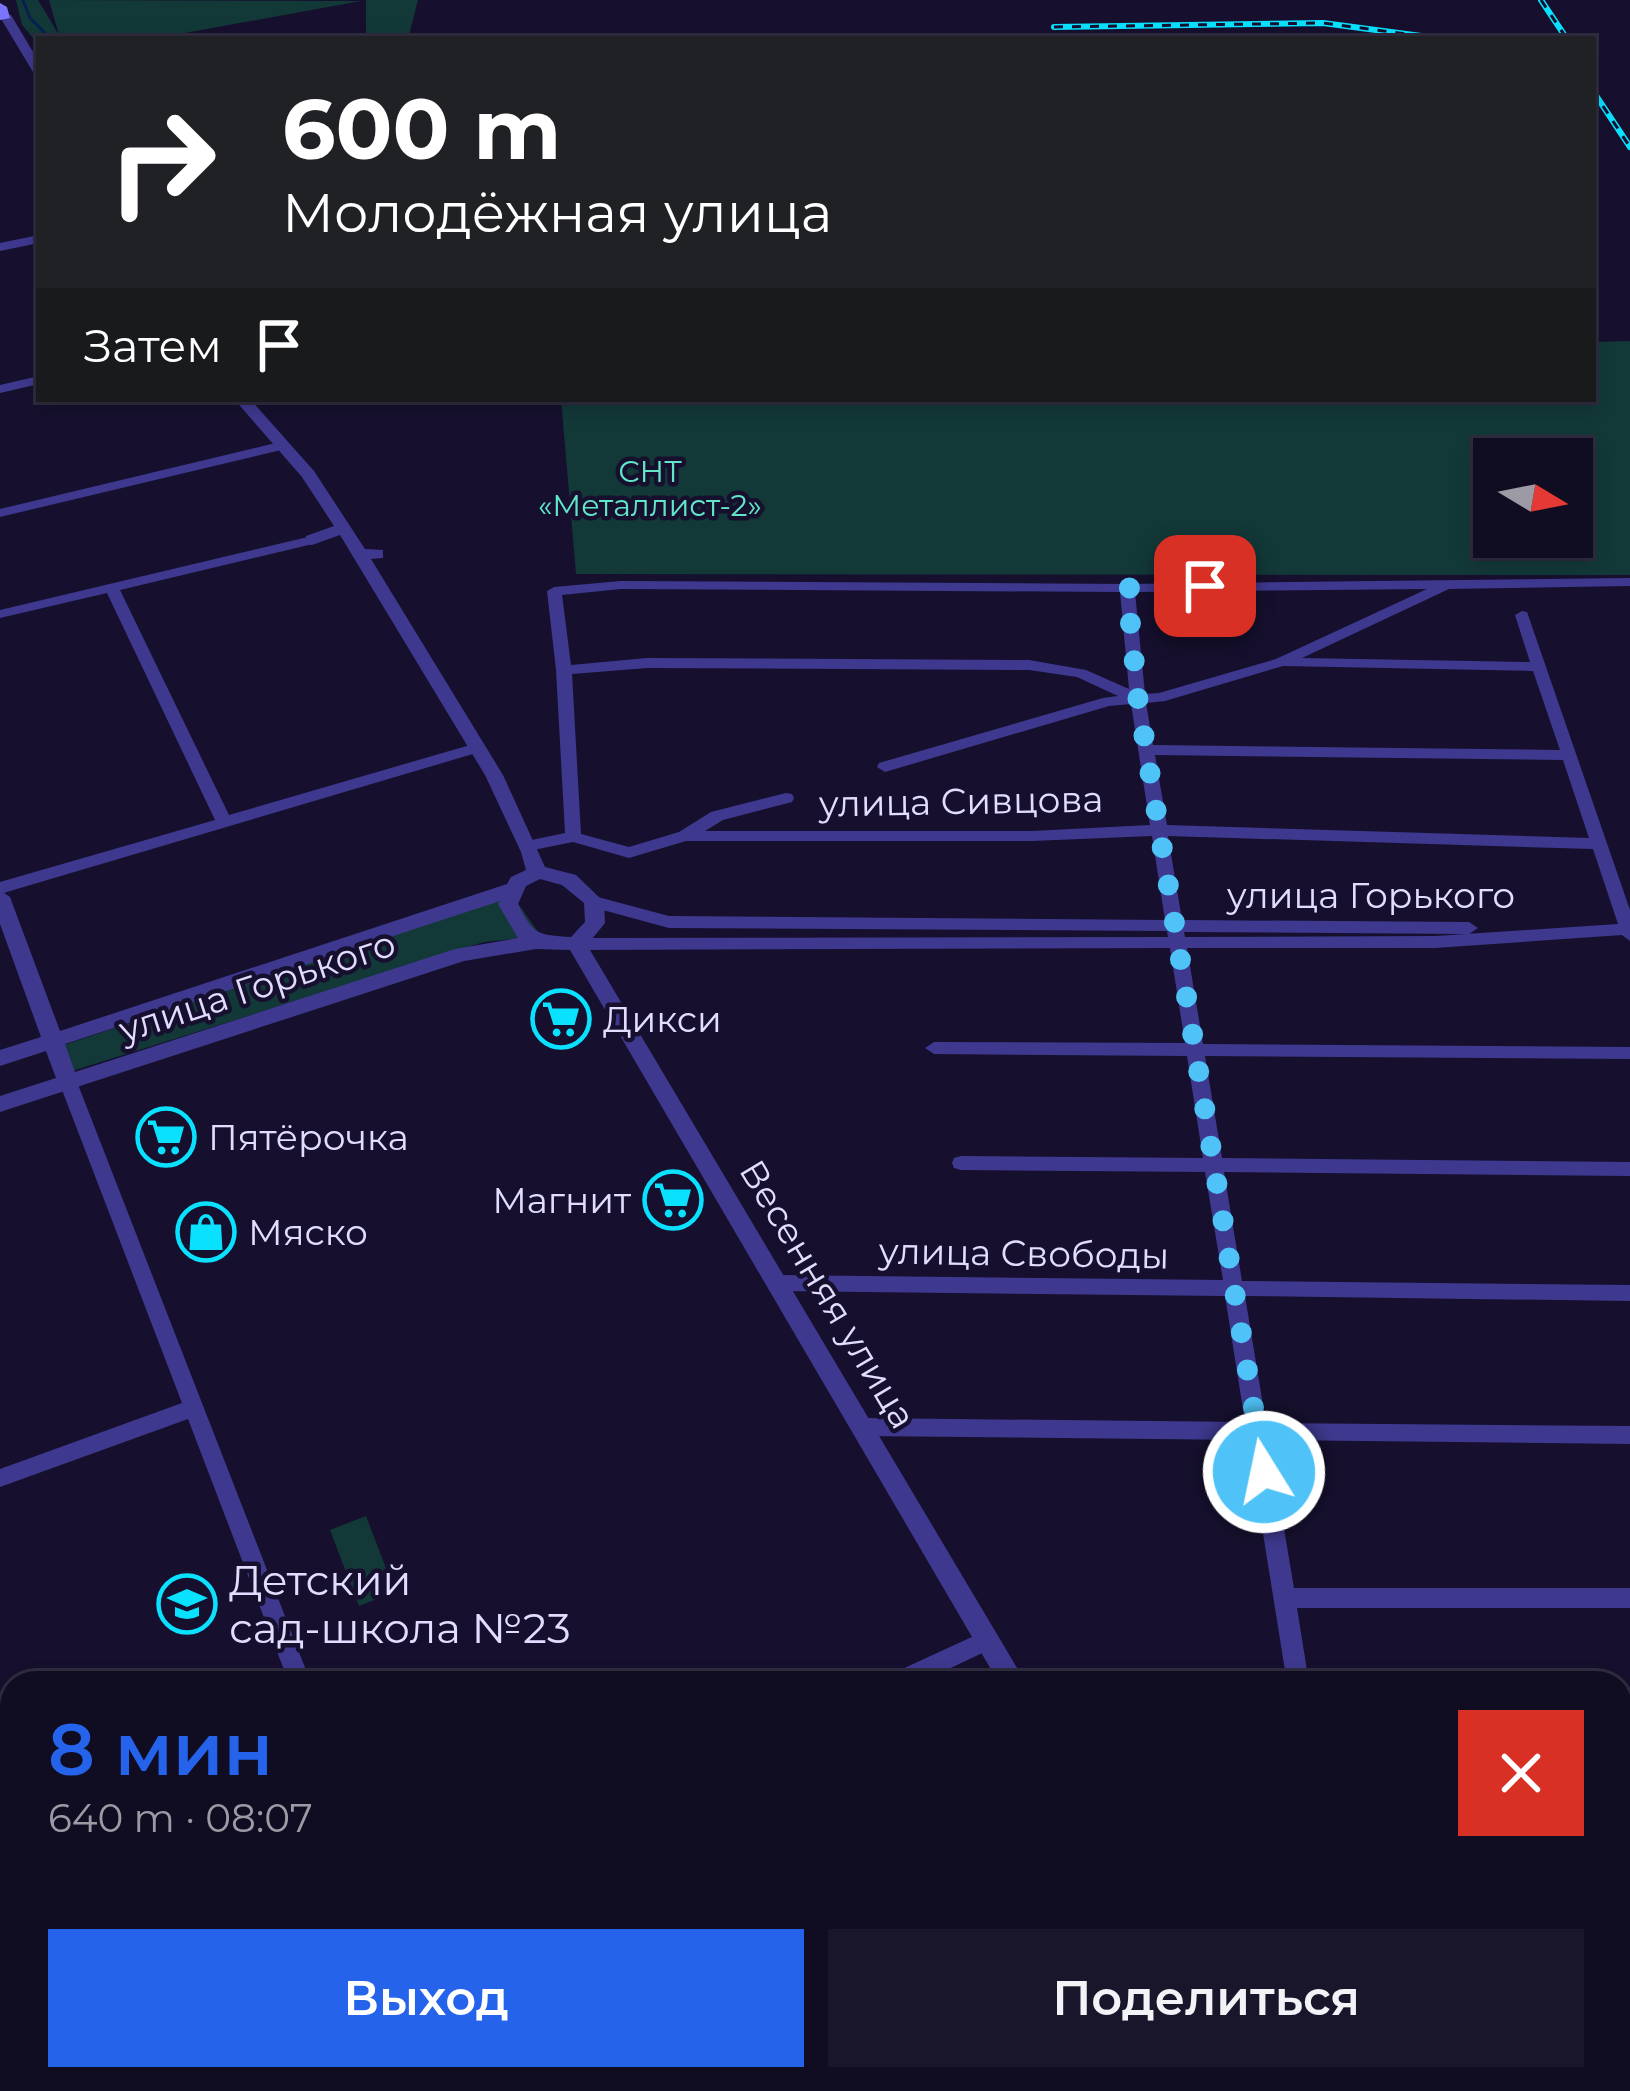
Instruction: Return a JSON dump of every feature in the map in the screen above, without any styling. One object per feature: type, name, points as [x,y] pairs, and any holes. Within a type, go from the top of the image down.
[{"type":"street","points":[[2,13],[36,67]]},
{"type":"street","points":[[0,248],[36,240]]},
{"type":"street","points":[[0,389],[36,381]]},
{"type":"street","points":[[244,402],[308,473],[344,528],[368,554],[477,748],[528,845],[536,873]]},
{"type":"street","points":[[0,513],[280,446]]},
{"type":"street","points":[[0,614],[312,540],[344,528]]},
{"type":"street","points":[[573,837],[564,670],[554,591],[621,585],[1127,588],[1630,582]]},
{"type":"street","points":[[885,767],[1108,701],[1160,698],[1281,662],[1453,583]]},
{"type":"street","points":[[111,586],[223,820]]},
{"type":"street","points":[[1127,588],[1138,699],[1296,1671]]},
{"type":"street","points":[[1522,614],[1629,931]]},
{"type":"street","points":[[1281,662],[1538,668]]},
{"type":"street","points":[[564,670],[647,663],[1030,665],[1081,673],[1138,699]]},
{"type":"street","points":[[295,1671],[52,1041],[0,892],[223,820],[477,748]]},
{"type":"street","points":[[1147,750],[1567,755]]},
{"type":"street","points":[[528,845],[573,837],[629,853],[685,836],[717,816],[786,798]]},
{"type":"street","name":"улица Сивцова","points":[[685,836],[1032,836],[1160,830],[1598,844]]},
{"type":"street","points":[[576,944],[595,923],[594,902],[572,881],[536,873],[514,889],[508,904],[512,917],[536,943],[576,944],[1176,936]]},
{"type":"street","name":"улица Горького","points":[[0,1058],[514,889]]},
{"type":"street","name":"улица Горького","points":[[594,902],[669,922],[1436,942],[1629,931]]},
{"type":"street","name":"улица Горького","points":[[0,1104],[462,954],[536,943]]},
{"type":"street","name":"Весенняя улица","points":[[576,944],[1006,1671]]},
{"type":"street","points":[[934,1048],[1630,1053]]},
{"type":"street","points":[[961,1163],[1630,1169]]},
{"type":"street","name":"улица Свободы","points":[[776,1283],[1630,1293]]},
{"type":"street","points":[[0,1478],[193,1408]]},
{"type":"street","points":[[862,1427],[1630,1435]]},
{"type":"street","points":[[1286,1598],[1630,1598]]},
{"type":"street","points":[[921,1671],[987,1640]]},
{"type":"green space","points":[[16,0],[38,0],[59,35],[49,0],[361,1],[168,36],[36,36],[36,41],[22,25]]},
{"type":"green space","points":[[366,0],[418,0],[409,36],[366,36]]},
{"type":"green space","name":"СНТ «Металлист-2»","points":[[1630,341],[1630,575],[576,574],[561,402],[1596,402],[1596,342]]},
{"type":"green space","points":[[512,895],[541,936],[484,942],[72,1071],[61,1046]]},
{"type":"green space","points":[[366,1516],[395,1592],[359,1606],[330,1530]]},
{"type":"waterway","points":[[23,0],[30,18],[48,36]]},
{"type":"railway","points":[[1541,0],[1565,36]]},
{"type":"railway","points":[[1054,27],[1323,23],[1421,36]]},
{"type":"railway","points":[[1596,96],[1630,147]]},
{"type":"place","name":"Дикси","points":[[561,1019]]},
{"type":"place","name":"Пятёрочка","points":[[166,1137]]},
{"type":"place","name":"Магнит","points":[[673,1200]]},
{"type":"place","name":"Мяско","points":[[206,1232]]},
{"type":"place","name":"Детский сад-школа №23","points":[[187,1604]]},
{"type":"route","points":[[1205,586],[1127,588],[1138,699],[1264,1472]]}]
